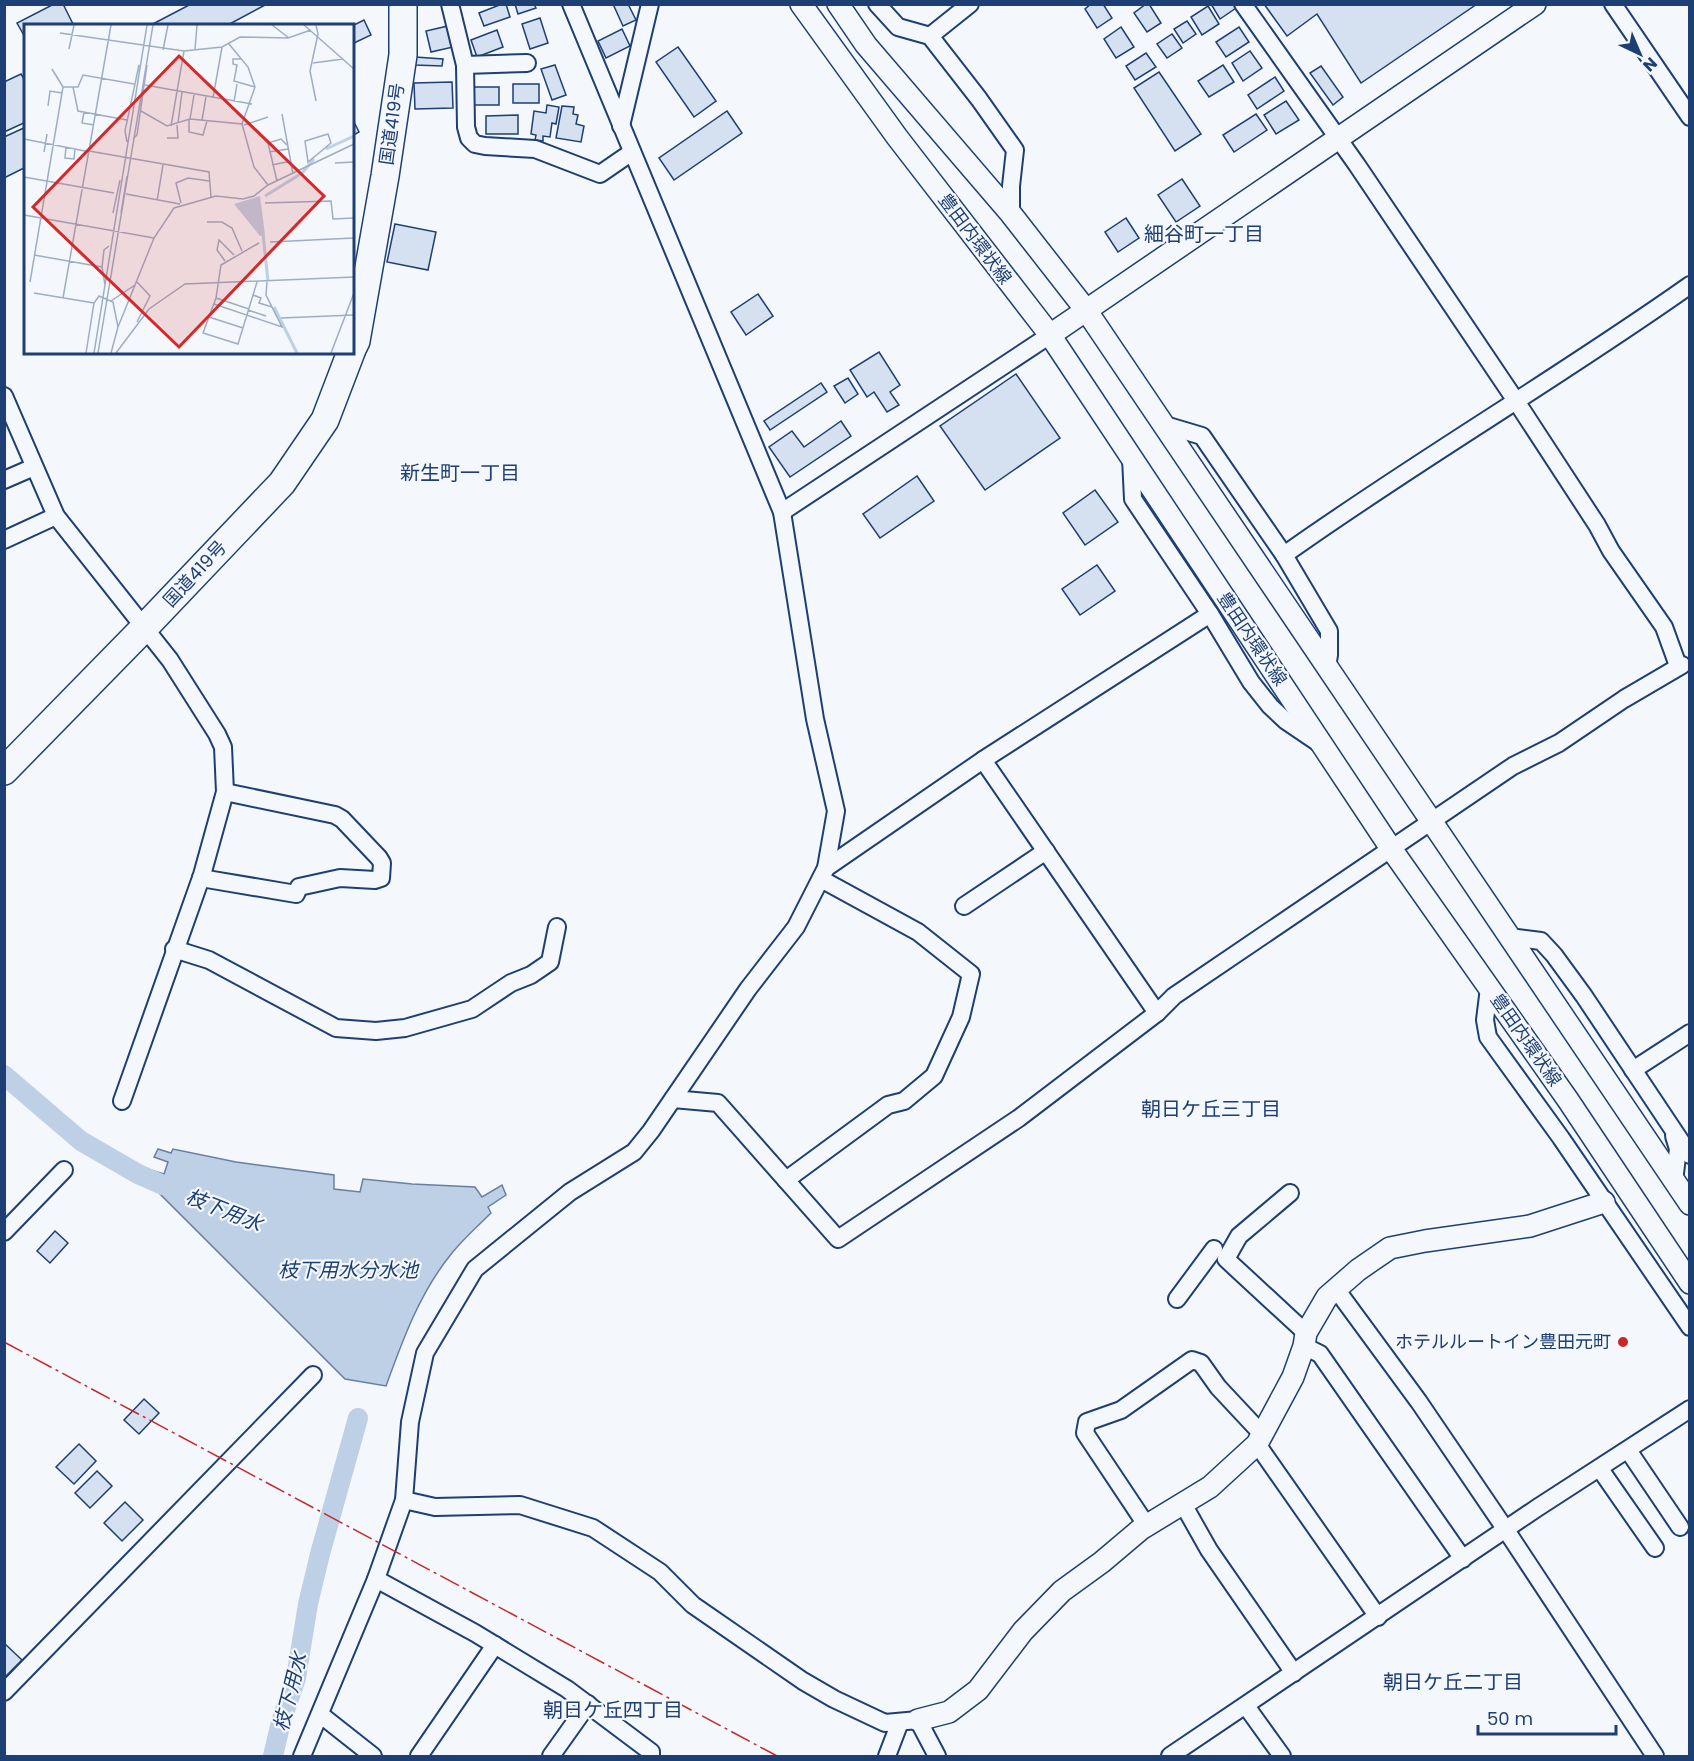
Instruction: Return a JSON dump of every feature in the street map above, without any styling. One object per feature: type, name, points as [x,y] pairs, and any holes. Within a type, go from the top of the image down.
[{"type":"highway","name":"国道419号","points":[[354,346],[385,176],[403,55],[403,4]]},
{"type":"highway","name":"国道419号","points":[[4,771],[282,483],[325,420],[351,354]]},
{"type":"street","points":[[450,4],[465,65],[466,126],[469,138],[475,144],[535,149],[600,174],[632,152]]},
{"type":"street","points":[[302,1756],[376,1579],[404,1500],[410,1422],[426,1353],[475,1269],[570,1192],[634,1152],[748,989],[796,927],[823,874],[836,812],[815,719],[782,513],[571,4]]},
{"type":"street","points":[[621,126],[650,4]]},
{"type":"street","name":"豊田内環状線","points":[[801,4],[897,137],[1050,335],[1392,850],[1568,1100],[1689,1284]]},
{"type":"street","points":[[838,4],[866,45],[1011,214],[1086,310],[1689,1204]]},
{"type":"street","points":[[877,4],[898,27],[930,36],[1015,150],[1011,214]]},
{"type":"street","points":[[930,36],[970,4]]},
{"type":"street","points":[[673,1099],[718,1103],[838,1239],[1019,1118],[1157,1013],[1174,996],[1392,850],[1432,820],[1513,766],[1559,743],[1624,699],[1684,665],[1664,627],[1611,550],[1516,401],[1363,175],[1243,4]]},
{"type":"street","points":[[782,513],[1050,335],[1535,4]]},
{"type":"street","points":[[1613,4],[1689,117]]},
{"type":"street","points":[[465,65],[527,63]]},
{"type":"street","points":[[1284,555],[1341,515],[1632,326],[1689,285]]},
{"type":"street","points":[[4,396],[56,516],[170,660],[223,747],[225,792],[201,878],[122,1101]]},
{"type":"street","points":[[1165,425],[1202,436],[1284,555],[1329,631],[1327,667]]},
{"type":"street","points":[[1131,457],[1133,499],[1210,614],[1251,682],[1270,706],[1286,721],[1323,746]]},
{"type":"street","points":[[4,480],[34,467]]},
{"type":"street","points":[[4,540],[56,516]]},
{"type":"street","points":[[823,874],[983,760],[1210,614]]},
{"type":"street","points":[[983,760],[1157,1013]]},
{"type":"street","points":[[201,878],[296,894],[299,887],[340,879],[375,880],[381,878],[382,863],[379,858],[342,819],[335,815],[225,792]]},
{"type":"street","points":[[964,906],[1046,851]]},
{"type":"street","points":[[786,1180],[888,1105],[904,1101],[934,1076],[961,1017],[971,974],[918,932],[823,874]]},
{"type":"street","points":[[174,949],[209,960],[336,1028],[376,1031],[405,1029],[472,1010],[511,983],[531,975],[550,962],[557,927]]},
{"type":"street","points":[[1509,939],[1541,941],[1554,956],[1584,996],[1689,1155]]},
{"type":"street","points":[[1489,988],[1485,1020],[1488,1036],[1561,1138],[1689,1328]]},
{"type":"street","points":[[1633,1070],[1689,1033]]},
{"type":"street","points":[[1672,1130],[1678,1149],[1674,1181]]},
{"type":"street","points":[[4,1232],[64,1170]]},
{"type":"street","points":[[1177,1299],[1215,1250],[1239,1236],[1290,1193]]},
{"type":"street","points":[[404,1500],[435,1507],[520,1505],[593,1528],[660,1572],[693,1605],[803,1681],[834,1699],[885,1723],[909,1721],[949,1712],[978,1690],[1023,1631],[1062,1591],[1147,1526],[1210,1487],[1259,1439],[1293,1377],[1305,1340],[1327,1297],[1358,1270],[1390,1248],[1530,1226],[1604,1202]]},
{"type":"street","points":[[1215,1250],[1320,1354],[1463,1559]]},
{"type":"street","points":[[1650,1269],[1689,1284]]},
{"type":"street","points":[[1336,1289],[1419,1402],[1655,1756]]},
{"type":"street","points":[[1147,1526],[1085,1433],[1087,1422],[1121,1410],[1192,1360],[1201,1362],[1259,1439],[1378,1617]]},
{"type":"street","points":[[4,1692],[313,1375]]},
{"type":"street","points":[[1170,1756],[1689,1409]]},
{"type":"street","points":[[1628,1450],[1680,1527]]},
{"type":"street","points":[[1600,1469],[1655,1548]]},
{"type":"street","points":[[1183,1504],[1209,1550],[1294,1673]]},
{"type":"street","points":[[376,1579],[495,1645],[567,1689],[651,1752],[651,1756]]},
{"type":"street","points":[[419,1756],[495,1645]]},
{"type":"street","points":[[551,1756],[588,1704]]},
{"type":"street","points":[[1246,1706],[1282,1756]]},
{"type":"street","points":[[321,1715],[342,1734],[374,1756]]},
{"type":"street","points":[[887,1756],[909,1721]]},
{"type":"street","points":[[909,1721],[937,1756]]},
{"type":"water","name":"枝下用水分水池","points":[[158,1149],[171,1153],[173,1149],[236,1162],[334,1175],[334,1189],[360,1192],[363,1179],[475,1187],[482,1197],[502,1185],[506,1195],[488,1207],[491,1213],[466,1237],[441,1268],[406,1334],[386,1386],[345,1379],[159,1193],[160,1190],[136,1181],[140,1167],[164,1174],[168,1162],[154,1157]]},
{"type":"building","points":[[54,4],[63,4],[73,24],[24,24],[24,35],[17,23]]},
{"type":"building","points":[[191,4],[267,4],[230,24],[153,24]]},
{"type":"building","points":[[506,4],[510,17],[484,26],[479,13]]},
{"type":"building","points":[[515,4],[534,4],[536,8],[518,14]]},
{"type":"building","points":[[613,4],[628,4],[636,20],[623,26]]},
{"type":"building","points":[[1091,4],[1103,4],[1112,18],[1097,28],[1085,9]]},
{"type":"building","points":[[1149,4],[1161,23],[1147,32],[1134,13]]},
{"type":"building","points":[[1211,4],[1234,4],[1236,8],[1220,19]]},
{"type":"building","points":[[1264,4],[1477,4],[1361,83],[1317,14],[1287,36]]},
{"type":"building","points":[[1208,6],[1219,24],[1202,35],[1191,17]]},
{"type":"building","points":[[540,18],[548,43],[530,49],[522,24]]},
{"type":"building","points":[[364,20],[371,35],[354,43],[354,25]]},
{"type":"building","points":[[1187,21],[1196,34],[1183,43],[1174,29]]},
{"type":"building","points":[[448,26],[453,47],[431,52],[426,31]]},
{"type":"building","points":[[1121,27],[1134,47],[1116,58],[1104,39]]},
{"type":"building","points":[[1239,27],[1249,42],[1226,57],[1216,42]]},
{"type":"building","points":[[622,29],[630,46],[606,58],[598,41]]},
{"type":"building","points":[[497,30],[503,47],[477,57],[471,40]]},
{"type":"building","points":[[1172,34],[1182,48],[1167,58],[1157,44]]},
{"type":"building","points":[[678,47],[716,101],[694,117],[656,62]]},
{"type":"building","points":[[1250,51],[1262,68],[1243,81],[1232,63]]},
{"type":"building","points":[[1146,53],[1156,67],[1135,80],[1126,66]]},
{"type":"building","points":[[415,57],[443,59],[442,66],[415,65]]},
{"type":"building","points":[[555,65],[566,95],[552,100],[541,69]]},
{"type":"building","points":[[1223,65],[1234,82],[1209,97],[1198,81]]},
{"type":"building","points":[[1321,66],[1343,97],[1333,105],[1310,73]]},
{"type":"building","points":[[1159,72],[1201,134],[1175,151],[1134,88]]},
{"type":"building","points":[[21,74],[24,79],[24,123],[4,132],[4,82]]},
{"type":"building","points":[[1275,77],[1284,91],[1257,109],[1248,95]]},
{"type":"building","points":[[452,82],[453,108],[415,109],[414,83]]},
{"type":"building","points":[[513,84],[539,84],[539,103],[513,103]]},
{"type":"building","points":[[472,87],[499,87],[499,105],[472,105]]},
{"type":"building","points":[[1286,101],[1299,120],[1276,134],[1264,115]]},
{"type":"building","points":[[547,105],[559,107],[556,124],[552,123],[550,137],[543,136],[543,141],[535,140],[536,135],[531,134],[534,111],[546,113]]},
{"type":"building","points":[[562,106],[574,107],[573,114],[578,115],[576,124],[584,126],[581,142],[556,138]]},
{"type":"building","points":[[727,111],[742,133],[674,180],[659,158]]},
{"type":"building","points":[[1256,114],[1267,130],[1234,152],[1223,135]]},
{"type":"building","points":[[518,115],[518,134],[486,134],[486,116]]},
{"type":"building","points":[[354,122],[359,132],[354,135]]},
{"type":"building","points":[[24,128],[24,168],[4,178],[4,137]]},
{"type":"building","points":[[1182,179],[1200,206],[1176,222],[1158,195]]},
{"type":"building","points":[[1126,218],[1139,238],[1118,252],[1105,232]]},
{"type":"building","points":[[395,224],[436,232],[428,270],[387,262]]},
{"type":"building","points":[[758,294],[773,316],[746,335],[731,312]]},
{"type":"building","points":[[879,352],[900,385],[890,392],[899,405],[887,412],[874,392],[867,397],[850,370]]},
{"type":"building","points":[[1016,374],[1060,438],[985,490],[940,426]]},
{"type":"building","points":[[848,378],[858,394],[845,403],[834,386]]},
{"type":"building","points":[[821,383],[827,392],[770,430],[764,421]]},
{"type":"building","points":[[841,421],[851,436],[790,477],[769,447],[792,431],[804,447]]},
{"type":"building","points":[[917,476],[934,501],[880,538],[863,514]]},
{"type":"building","points":[[1095,490],[1118,522],[1085,545],[1063,513]]},
{"type":"building","points":[[1097,565],[1115,591],[1080,615],[1062,589]]},
{"type":"building","points":[[55,1231],[68,1243],[50,1263],[37,1251]]},
{"type":"building","points":[[144,1399],[159,1413],[139,1434],[124,1420]]},
{"type":"building","points":[[79,1444],[96,1461],[74,1484],[56,1467]]},
{"type":"building","points":[[97,1471],[112,1486],[90,1508],[75,1493]]},
{"type":"building","points":[[125,1502],[143,1520],[122,1541],[104,1523]]},
{"type":"building","points":[[4,1643],[22,1660],[4,1678]]},
{"type":"waterway","name":"枝下用水","points":[[4,1075],[81,1141],[138,1174],[163,1185]]},
{"type":"waterway","name":"枝下用水","points":[[273,1756],[281,1722],[296,1678],[308,1604],[320,1554],[358,1418]]},
{"type":"power","points":[[4,1342],[777,1756]]},
{"type":"place","name":"ホテルルートイン豊田元町","points":[[1623,1342]]},
{"type":"district","name":"細谷町一丁目","points":[[1204,234]]},
{"type":"district","name":"新生町一丁目","points":[[460,473]]},
{"type":"district","name":"朝日ケ丘三丁目","points":[[1211,1109]]},
{"type":"district","name":"朝日ケ丘二丁目","points":[[1453,1682]]},
{"type":"district","name":"朝日ケ丘四丁目","points":[[613,1710]]}]
